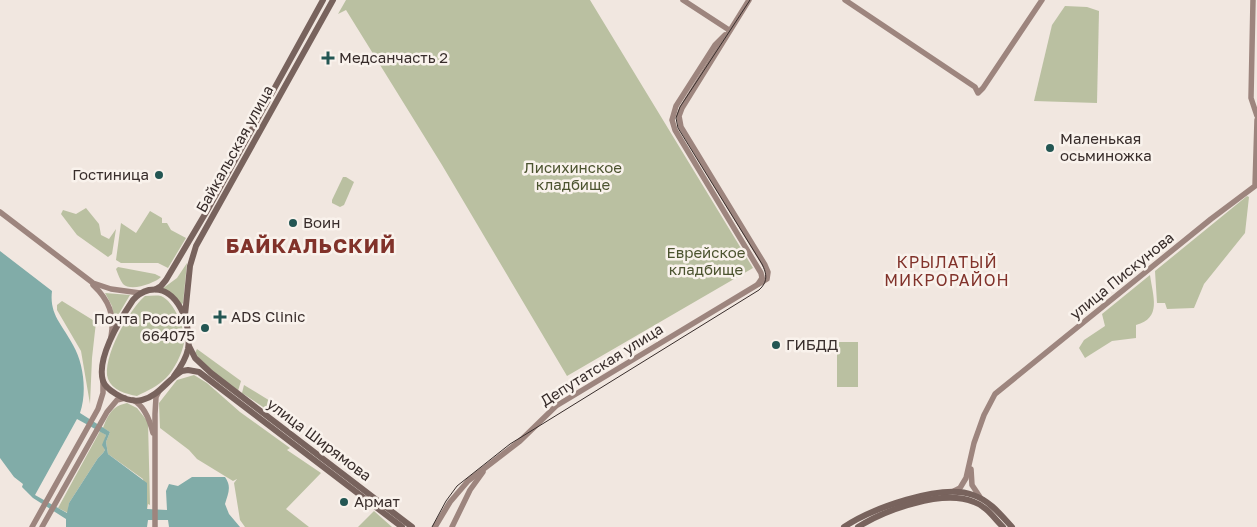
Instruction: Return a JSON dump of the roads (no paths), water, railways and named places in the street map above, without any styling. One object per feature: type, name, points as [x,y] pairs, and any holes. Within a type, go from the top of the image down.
[{"type":"main road","name":"Байкальская улица","points":[[155,289],[166,280],[208,209],[323,0]]},
{"type":"main road","name":"Байкальская улица","points":[[185,318],[193,251],[332,0]]},
{"type":"main road","points":[[682,0],[729,30]]},
{"type":"main road","points":[[749,0],[729,30],[715,45],[676,106],[672,120],[675,130],[760,271],[762,278],[758,284]]},
{"type":"main road","points":[[846,0],[975,87],[978,93],[1042,0]]},
{"type":"main road","points":[[1253,0],[1251,99],[1257,116]]},
{"type":"main road","name":"Депутатская улица","points":[[435,527],[453,499],[470,479],[520,440],[556,406],[767,278],[768,272],[765,264],[679,124],[682,108],[720,48],[729,30]]},
{"type":"main road","name":"улица Пискунова","points":[[954,491],[960,488],[966,478],[974,443],[984,415],[995,394],[1211,219],[1255,186],[1257,120]]},
{"type":"main road","points":[[0,212],[102,293],[110,306],[112,324],[103,365],[101,401],[94,417],[32,527]]},
{"type":"main road","points":[[84,277],[105,288],[140,293],[155,289],[172,296],[185,318],[188,343],[194,356],[210,376]]},
{"type":"main road","points":[[109,343],[131,302],[140,293]]},
{"type":"main road","points":[[174,376],[185,357],[188,343]]},
{"type":"main road","points":[[42,527],[101,422],[116,402],[122,398],[130,400],[150,397],[174,376],[183,371],[190,370],[210,376]]},
{"type":"main road","name":"улица Ширямова","points":[[210,376],[394,517],[412,527]]},
{"type":"main road","points":[[103,381],[112,391],[138,403],[149,420],[154,450],[155,526]]},
{"type":"main road","points":[[154,450],[156,400],[160,389]]},
{"type":"main road","name":"улица Пискунова","points":[[974,443],[971,477],[974,490],[982,499]]},
{"type":"main road","points":[[452,527],[479,476],[497,459]]},
{"type":"main road","points":[[844,527],[872,512],[935,493],[954,491],[971,494],[982,499],[1012,527]]},
{"type":"main road","points":[[453,499],[462,492],[465,496],[465,501]]},
{"type":"main road","points":[[860,526],[904,507],[928,500],[949,498],[965,499],[978,504],[1003,527]]},
{"type":"main road","name":"улица Ширямова","points":[[394,517],[402,527]]},
{"type":"water","points":[[0,251],[52,291],[55,313],[80,361],[84,388],[80,413],[110,432],[106,442],[108,454],[147,483],[147,509],[167,510],[166,491],[169,484],[178,486],[192,477],[225,477],[229,487],[225,504],[229,514],[240,527],[169,527],[168,520],[148,520],[147,527],[66,527],[66,519],[33,498],[0,458]],"holes":[[[77,419],[106,435],[102,445],[105,450],[69,503],[67,513],[35,495]]]},
{"type":"tram line","points":[[432,527],[446,501],[457,486],[510,444],[759,290],[764,284],[766,275],[762,264],[678,128],[676,118],[680,107],[750,0]]},
{"type":"place","name":"Медсанчасть 2","points":[[328,58]]},
{"type":"place","name":"Маленькая осьминожка","points":[[1050,148]]},
{"type":"place","name":"Гостиница","points":[[159,175]]},
{"type":"place","name":"Воин","points":[[293,223]]},
{"type":"place","name":"ADS Clinic","points":[[220,317]]},
{"type":"place","name":"Почта России 664075","points":[[205,328]]},
{"type":"place","name":"ГИБДД","points":[[776,345]]},
{"type":"place","name":"Армат","points":[[344,502]]},
{"type":"district","name":"БАЙКАЛЬСКИЙ","points":[[311,246]]},
{"type":"district","name":"КРЫЛАТЫЙ МИКРОРАЙОН","points":[[947,271]]},
{"type":"park label","name":"Лисихинское кладбище","points":[[573,176]]},
{"type":"park label","name":"Еврейское кладбище","points":[[706,262]]}]
